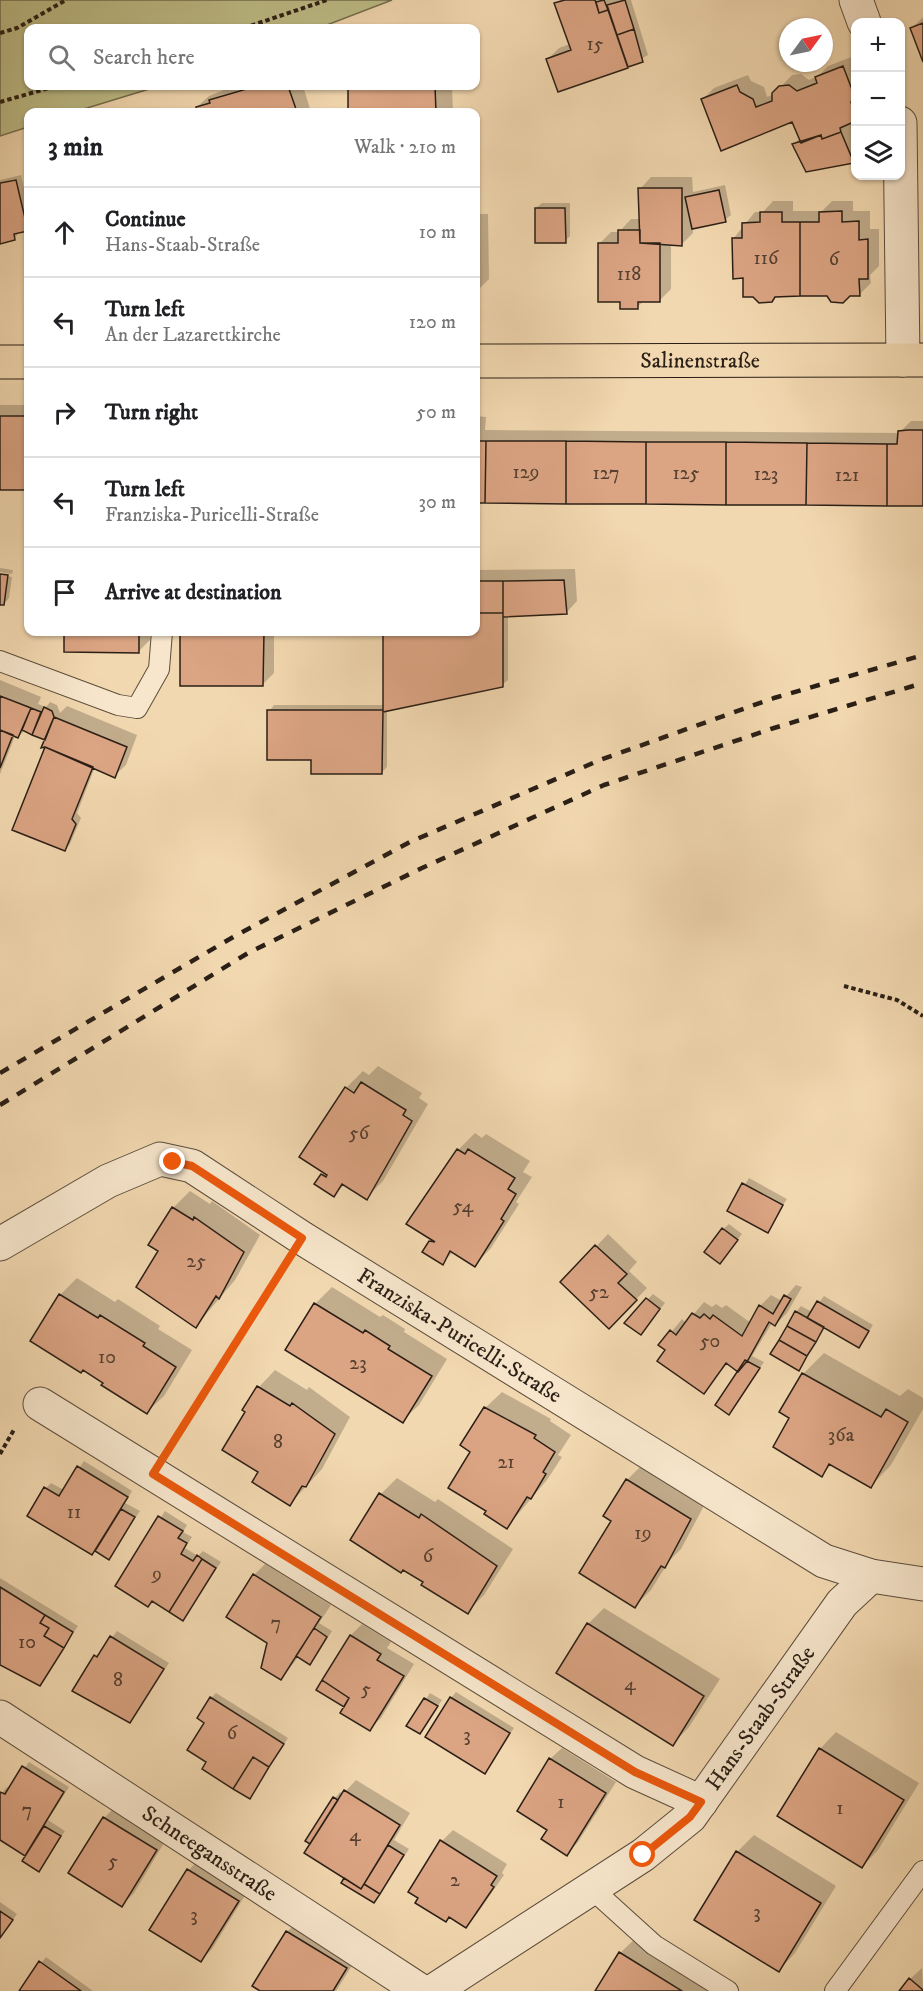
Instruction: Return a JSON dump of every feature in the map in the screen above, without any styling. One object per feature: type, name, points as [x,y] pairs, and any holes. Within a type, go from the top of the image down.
[{"type":"main road","name":"Salinenstraße","points":[[480,361],[913,360]]},
{"type":"main road","points":[[0,362],[24,362]]},
{"type":"street","points":[[856,0],[863,18]]},
{"type":"street","points":[[900,126],[913,360]]},
{"type":"street","name":"Franziska-Puricelli-Straße","points":[[0,1244],[108,1181],[160,1160],[192,1166],[302,1238],[824,1560],[871,1576],[923,1584]]},
{"type":"street","points":[[40,1404],[635,1772],[701,1802]]},
{"type":"street","name":"Hans-Staab-Straße","points":[[433,1991],[643,1855],[690,1817],[842,1603],[871,1576]]},
{"type":"street","name":"Schneegansstraße","points":[[0,1717],[421,1991]]},
{"type":"lane","points":[[0,661],[118,705],[137,708],[159,669],[162,636]]},
{"type":"lane","points":[[835,1991],[923,1871]]},
{"type":"lane","points":[[591,1888],[654,1945],[728,1991]]},
{"type":"path","points":[[0,33],[16,28],[66,0]]},
{"type":"path","points":[[256,24],[327,0]]},
{"type":"path","points":[[0,102],[42,90]]},
{"type":"path","points":[[844,986],[897,1000],[923,1016]]},
{"type":"path","points":[[153,1474],[302,1238]]},
{"type":"green space","points":[[0,0],[392,0],[329,24],[24,24],[24,90],[146,90],[87,108],[24,108],[24,128],[0,136]]},
{"type":"building","points":[[565,0],[595,0],[599,13],[608,10],[628,68],[558,92],[546,59],[571,50],[554,3]]},
{"type":"building","points":[[604,0],[608,10],[599,13],[596,2]]},
{"type":"building","points":[[625,0],[634,29],[617,35],[607,5]]},
{"type":"building","points":[[923,23],[923,62],[910,28]]},
{"type":"building","points":[[634,29],[643,62],[628,67],[617,35]]},
{"type":"building","points":[[843,66],[851,87],[851,123],[840,128],[841,132],[822,139],[821,135],[801,143],[792,122],[721,151],[701,99],[737,85],[740,92],[753,99],[756,107],[772,101],[772,93],[779,86],[789,85],[797,91],[817,83],[815,77],[833,72]]},
{"type":"building","points":[[243,90],[289,90],[296,108],[196,108],[210,103],[209,100]]},
{"type":"building","points":[[348,90],[435,90],[436,108],[348,108]]},
{"type":"building","points":[[841,132],[851,156],[851,164],[806,172],[792,144],[821,135],[822,139]]},
{"type":"building","points":[[16,180],[24,214],[24,232],[14,234],[15,240],[0,244],[0,183]]},
{"type":"building","points":[[638,188],[682,188],[682,246],[640,243]]},
{"type":"building","points":[[719,190],[726,222],[692,229],[685,197]]},
{"type":"building","points":[[535,208],[565,208],[566,243],[535,243]]},
{"type":"building","points":[[842,211],[842,222],[859,221],[859,240],[868,239],[868,279],[859,279],[860,296],[850,296],[843,303],[831,302],[827,296],[800,296],[800,222],[819,222],[819,212]]},
{"type":"building","points":[[760,212],[782,212],[782,222],[800,222],[800,296],[775,297],[772,302],[759,303],[753,297],[743,297],[743,278],[733,279],[732,238],[742,238],[742,223],[760,222]]},
{"type":"building","points":[[618,230],[640,230],[640,243],[660,243],[660,302],[638,302],[638,309],[620,309],[620,302],[598,302],[598,243],[618,243]]},
{"type":"building","points":[[0,416],[24,416],[24,490],[0,490]]},
{"type":"building","points":[[923,430],[923,506],[887,506],[887,444],[897,444],[898,431]]},
{"type":"building","points":[[480,441],[486,441],[485,503],[480,503]]},
{"type":"building","points":[[486,441],[566,441],[566,504],[485,503]]},
{"type":"building","points":[[566,441],[646,442],[646,504],[566,504]]},
{"type":"building","points":[[646,442],[726,442],[726,505],[646,504]]},
{"type":"building","points":[[726,442],[807,443],[806,505],[726,505]]},
{"type":"building","points":[[807,443],[887,444],[887,506],[806,505]]},
{"type":"building","points":[[0,574],[8,575],[4,605],[0,605]]},
{"type":"building","points":[[564,580],[567,614],[503,617],[503,581]]},
{"type":"building","points":[[480,581],[503,581],[503,613],[480,613]]},
{"type":"building","points":[[480,613],[503,613],[503,687],[383,712],[383,636],[480,636]]},
{"type":"building","points":[[64,636],[139,636],[139,653],[64,652]]},
{"type":"building","points":[[180,636],[264,636],[263,686],[180,686]]},
{"type":"building","points":[[0,696],[31,708],[18,738],[0,730]]},
{"type":"building","points":[[44,707],[52,711],[54,717],[45,740],[32,735]]},
{"type":"building","points":[[31,708],[41,712],[32,735],[22,730]]},
{"type":"building","points":[[267,710],[383,710],[382,774],[311,774],[311,760],[267,760]]},
{"type":"building","points":[[54,717],[127,747],[115,778],[45,747],[41,748]]},
{"type":"building","points":[[0,730],[13,735],[0,768]]},
{"type":"building","points":[[45,747],[93,767],[72,819],[76,824],[65,851],[12,830]]},
{"type":"building","points":[[361,1082],[406,1110],[403,1115],[412,1121],[367,1200],[342,1184],[334,1197],[314,1184],[321,1174],[326,1177],[327,1175],[299,1157],[345,1087],[354,1093]]},
{"type":"building","points":[[457,1149],[465,1154],[468,1149],[515,1178],[508,1189],[516,1194],[501,1219],[504,1221],[475,1267],[450,1251],[443,1265],[422,1252],[429,1241],[435,1242],[406,1224]]},
{"type":"building","points":[[742,1183],[783,1205],[768,1233],[727,1211]]},
{"type":"building","points":[[172,1207],[193,1220],[194,1217],[244,1252],[219,1299],[216,1296],[196,1328],[136,1287],[158,1251],[148,1245]]},
{"type":"building","points":[[722,1228],[738,1240],[720,1264],[704,1252]]},
{"type":"building","points":[[595,1245],[627,1274],[618,1283],[637,1300],[609,1329],[560,1282]]},
{"type":"building","points":[[59,1294],[98,1318],[100,1315],[145,1343],[143,1346],[176,1367],[147,1414],[101,1385],[103,1383],[83,1370],[81,1373],[30,1341]]},
{"type":"building","points":[[784,1295],[791,1299],[775,1326],[769,1322],[748,1360],[738,1372],[726,1363],[704,1394],[657,1361],[665,1350],[658,1345],[670,1330],[676,1335],[692,1313],[700,1318],[704,1314],[710,1319],[713,1315],[742,1336],[759,1305],[773,1314]]},
{"type":"building","points":[[646,1298],[660,1309],[641,1335],[624,1323]]},
{"type":"building","points":[[817,1301],[869,1331],[859,1348],[807,1318]]},
{"type":"building","points":[[314,1303],[363,1333],[365,1330],[390,1346],[388,1349],[432,1376],[403,1423],[285,1350]]},
{"type":"building","points":[[795,1311],[824,1327],[816,1342],[787,1326]]},
{"type":"building","points":[[787,1326],[816,1342],[807,1356],[779,1340]]},
{"type":"building","points":[[779,1340],[807,1356],[799,1371],[770,1354]]},
{"type":"building","points":[[745,1360],[760,1368],[729,1415],[715,1405]]},
{"type":"building","points":[[802,1373],[881,1417],[886,1409],[908,1422],[871,1488],[829,1464],[822,1477],[773,1447],[789,1418],[779,1412]]},
{"type":"building","points":[[257,1386],[290,1406],[292,1403],[335,1434],[306,1487],[302,1486],[290,1506],[252,1482],[258,1472],[222,1450],[245,1412],[242,1410]]},
{"type":"building","points":[[484,1407],[536,1435],[534,1438],[555,1452],[543,1472],[546,1474],[531,1499],[527,1497],[507,1529],[484,1514],[486,1511],[448,1488],[470,1452],[460,1445]]},
{"type":"building","points":[[77,1466],[128,1497],[92,1555],[27,1516],[44,1487],[59,1496]]},
{"type":"building","points":[[626,1479],[691,1519],[665,1568],[661,1566],[635,1608],[579,1573],[611,1521],[603,1516]]},
{"type":"building","points":[[379,1493],[419,1518],[421,1514],[497,1566],[468,1614],[421,1585],[423,1582],[403,1570],[401,1573],[350,1540]]},
{"type":"building","points":[[121,1509],[135,1517],[109,1560],[95,1551]]},
{"type":"building","points":[[158,1516],[183,1531],[178,1538],[187,1543],[181,1554],[193,1561],[197,1555],[202,1559],[169,1612],[152,1601],[148,1607],[115,1586]]},
{"type":"building","points":[[202,1559],[216,1568],[183,1621],[169,1612]]},
{"type":"building","points":[[253,1574],[321,1617],[281,1680],[261,1668],[267,1643],[226,1617]]},
{"type":"building","points":[[0,1587],[45,1615],[40,1623],[49,1628],[44,1636],[64,1648],[40,1686],[0,1665]]},
{"type":"building","points":[[45,1615],[73,1632],[64,1648],[44,1636],[49,1628],[40,1623]]},
{"type":"building","points":[[587,1623],[704,1696],[673,1746],[556,1673]]},
{"type":"building","points":[[314,1628],[327,1637],[310,1665],[296,1656]]},
{"type":"building","points":[[350,1635],[381,1654],[377,1660],[404,1676],[370,1731],[340,1713],[349,1698],[322,1680]]},
{"type":"building","points":[[110,1636],[164,1669],[130,1723],[72,1691],[94,1655],[97,1657]]},
{"type":"building","points":[[322,1680],[349,1698],[344,1707],[316,1690]]},
{"type":"building","points":[[210,1697],[284,1744],[269,1767],[253,1757],[233,1789],[202,1769],[206,1762],[187,1750],[204,1723],[197,1718]]},
{"type":"building","points":[[450,1697],[510,1733],[485,1774],[425,1737]]},
{"type":"building","points":[[424,1698],[438,1706],[420,1734],[406,1726]]},
{"type":"building","points":[[819,1748],[904,1800],[862,1868],[777,1816]]},
{"type":"building","points":[[253,1757],[269,1767],[250,1799],[233,1789]]},
{"type":"building","points":[[549,1758],[606,1793],[567,1856],[541,1839],[547,1830],[517,1811]]},
{"type":"building","points":[[22,1766],[64,1792],[25,1856],[0,1840],[0,1792],[5,1794]]},
{"type":"building","points":[[344,1790],[400,1825],[361,1889],[304,1853]]},
{"type":"building","points":[[333,1797],[338,1800],[310,1844],[305,1841]]},
{"type":"building","points":[[103,1817],[157,1850],[122,1907],[68,1873]]},
{"type":"building","points":[[44,1826],[61,1836],[39,1872],[22,1861]]},
{"type":"building","points":[[440,1840],[497,1876],[491,1885],[494,1887],[466,1928],[449,1917],[446,1922],[415,1903],[418,1898],[408,1892]]},
{"type":"building","points":[[388,1845],[404,1855],[380,1894],[364,1884]]},
{"type":"building","points":[[736,1851],[821,1903],[779,1972],[694,1920]]},
{"type":"building","points":[[187,1869],[239,1901],[201,1962],[149,1930]]},
{"type":"building","points":[[344,1878],[361,1889],[364,1884],[380,1894],[374,1903],[341,1883]]},
{"type":"building","points":[[0,1911],[13,1920],[0,1938]]},
{"type":"building","points":[[286,1931],[347,1968],[333,1991],[260,1991],[252,1986]]},
{"type":"building","points":[[619,1952],[682,1991],[595,1991]]},
{"type":"building","points":[[39,1961],[81,1991],[19,1991]]},
{"type":"building","points":[[909,1978],[923,1990],[923,1991],[899,1991]]},
{"type":"railway","points":[[0,1073],[235,936],[410,842],[600,760],[774,698],[923,655]]},
{"type":"railway","points":[[0,1105],[248,953],[422,868],[604,785],[774,728],[923,683]]},
{"type":"route","points":[[173,1162],[192,1166],[302,1238],[153,1474],[635,1772],[701,1802],[690,1817],[643,1855]]}]
